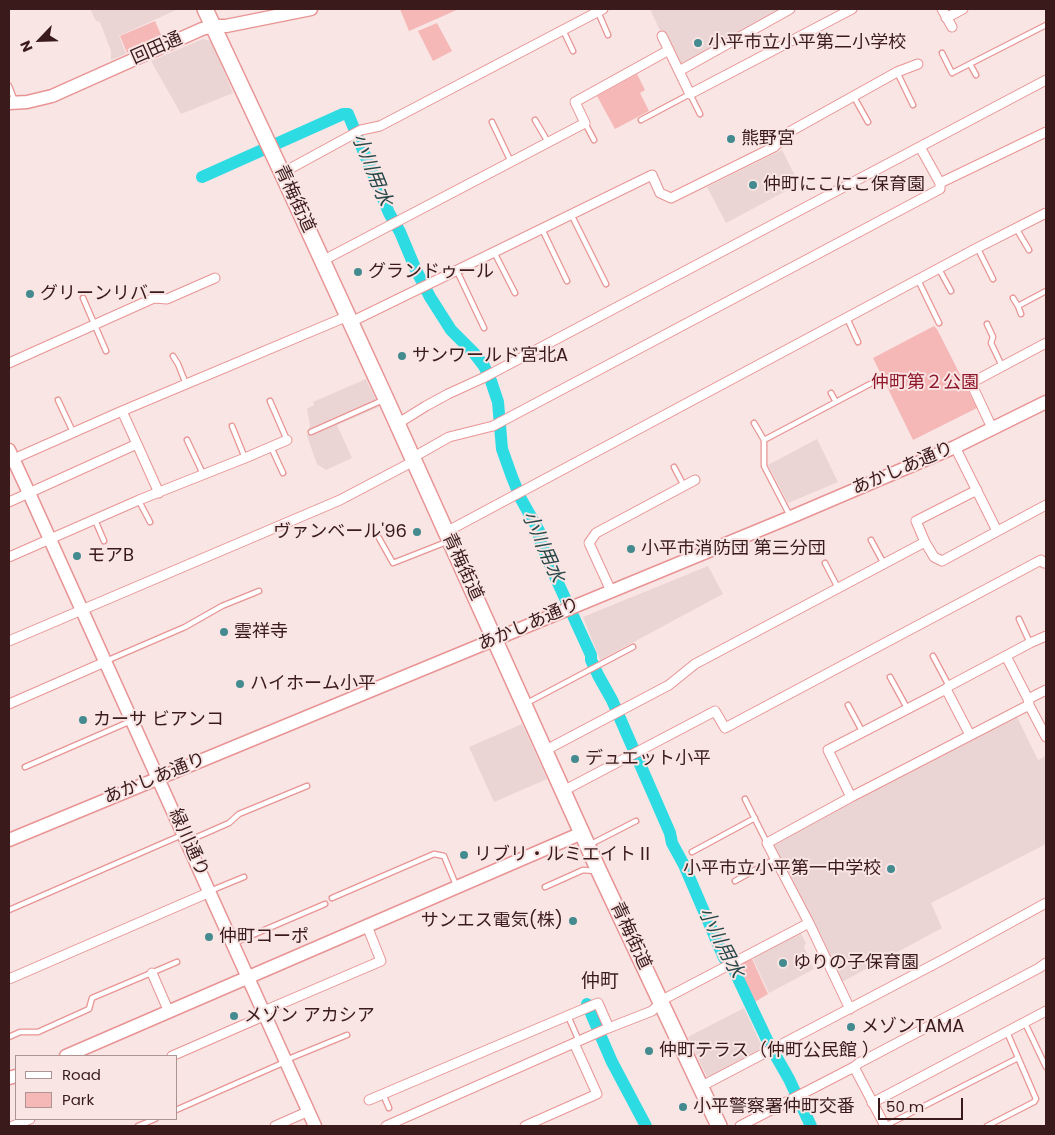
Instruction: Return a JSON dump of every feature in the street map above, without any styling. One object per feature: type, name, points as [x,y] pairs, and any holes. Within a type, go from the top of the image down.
[{"type":"main road","name":"青梅街道","points":[[205,9],[386,399],[599,871],[719,1126]]},
{"type":"street","name":"回田通","points":[[12,103],[28,102],[52,96],[202,29],[310,9]]},
{"type":"street","points":[[679,71],[790,9]]},
{"type":"street","points":[[662,36],[690,94],[852,9]]},
{"type":"street","points":[[942,9],[952,27]]},
{"type":"street","points":[[946,18],[963,9]]},
{"type":"street","points":[[282,173],[361,130],[380,126],[600,10]]},
{"type":"street","points":[[322,261],[585,123],[575,102],[669,50]]},
{"type":"street","points":[[10,457],[419,290],[652,175],[660,193],[671,198],[774,147],[791,131],[897,72],[918,64]]},
{"type":"street","points":[[397,424],[434,402],[483,378],[1046,80]]},
{"type":"street","points":[[940,183],[1046,132]]},
{"type":"street","points":[[9,641],[340,500],[449,437],[497,424],[940,189],[940,183],[920,147]]},
{"type":"street","points":[[448,536],[520,493],[977,248],[1046,213]]},
{"type":"street","points":[[9,363],[154,298],[167,299],[215,278]]},
{"type":"street","points":[[992,430],[971,383],[1046,343]]},
{"type":"street","name":"あかしあ通り","points":[[9,840],[791,517],[955,447],[1046,402]]},
{"type":"street","points":[[122,411],[159,492]]},
{"type":"street","points":[[9,557],[139,500],[286,440]]},
{"type":"street","points":[[9,502],[137,444]]},
{"type":"street","points":[[955,447],[997,531]]},
{"type":"street","name":"緑川通り","points":[[10,457],[29,493],[316,1126]]},
{"type":"street","points":[[611,591],[589,544],[596,533],[695,480]]},
{"type":"street","points":[[977,490],[916,521],[934,557],[942,561],[1046,505]]},
{"type":"street","points":[[544,751],[669,685],[695,664],[925,542]]},
{"type":"street","points":[[563,791],[715,711],[725,728],[1041,560],[1046,564]]},
{"type":"street","points":[[851,797],[828,750],[1046,636]]},
{"type":"street","points":[[1006,656],[1046,737]]},
{"type":"street","points":[[9,704],[105,662]]},
{"type":"street","points":[[948,688],[970,735]]},
{"type":"street","points":[[850,1008],[809,923],[767,843],[970,735],[1046,690]]},
{"type":"street","points":[[68,1055],[457,886],[585,839]]},
{"type":"street","points":[[9,979],[210,892]]},
{"type":"street","points":[[700,1087],[1046,903]]},
{"type":"street","points":[[386,1126],[608,1028],[652,1011],[666,998],[809,923]]},
{"type":"street","points":[[174,1055],[381,961],[367,926]]},
{"type":"street","points":[[740,1126],[854,1067],[1046,963]]},
{"type":"street","points":[[152,973],[169,1012]]},
{"type":"street","points":[[369,1100],[598,1003],[608,1028]]},
{"type":"street","points":[[872,1103],[1046,1011]]},
{"type":"street","points":[[525,1126],[597,1094],[577,1042]]},
{"type":"street","points":[[854,1067],[885,1126]]},
{"type":"street","points":[[275,1126],[309,1111]]},
{"type":"street","points":[[13,1126],[28,1120]]},
{"type":"lane","points":[[600,10],[608,35]]},
{"type":"lane","points":[[942,52],[952,73],[1046,25]]},
{"type":"lane","points":[[563,30],[573,51]]},
{"type":"lane","points":[[970,64],[976,75]]},
{"type":"lane","points":[[897,72],[913,105]]},
{"type":"lane","points":[[9,86],[12,103]]},
{"type":"lane","points":[[641,120],[690,94],[700,114]]},
{"type":"lane","points":[[854,97],[868,122]]},
{"type":"lane","points":[[535,120],[548,143]]},
{"type":"lane","points":[[492,122],[511,162]]},
{"type":"lane","points":[[585,123],[594,140]]},
{"type":"lane","points":[[571,214],[606,284]]},
{"type":"lane","points":[[1016,228],[1029,250]]},
{"type":"lane","points":[[542,229],[567,281]]},
{"type":"lane","points":[[977,248],[992,279]]},
{"type":"lane","points":[[494,252],[515,293]]},
{"type":"lane","points":[[939,269],[951,291]]},
{"type":"lane","points":[[457,271],[484,328]]},
{"type":"lane","points":[[918,280],[939,323]]},
{"type":"lane","points":[[1018,306],[1046,291]]},
{"type":"lane","points":[[83,298],[106,351]]},
{"type":"lane","points":[[1013,298],[1021,314]]},
{"type":"lane","points":[[847,318],[858,342]]},
{"type":"lane","points":[[987,324],[993,337],[991,342],[1002,366]]},
{"type":"lane","points":[[173,356],[186,384]]},
{"type":"lane","points":[[764,440],[870,384]]},
{"type":"lane","points":[[831,393],[836,402]]},
{"type":"lane","points":[[311,432],[386,399]]},
{"type":"lane","points":[[58,400],[73,432]]},
{"type":"lane","points":[[270,401],[286,440]]},
{"type":"lane","points":[[754,423],[764,440],[764,466],[791,517]]},
{"type":"lane","points":[[232,426],[245,458]]},
{"type":"lane","points":[[187,440],[203,474]]},
{"type":"lane","points":[[271,447],[283,473]]},
{"type":"lane","points":[[674,467],[684,486]]},
{"type":"lane","points":[[139,500],[150,522]]},
{"type":"lane","points":[[95,520],[104,541]]},
{"type":"lane","points":[[380,538],[393,563],[448,536]]},
{"type":"lane","points":[[871,540],[884,564]]},
{"type":"lane","points":[[825,563],[838,588]]},
{"type":"lane","points":[[105,662],[185,627],[222,606],[259,591]]},
{"type":"lane","points":[[1019,619],[1030,643]]},
{"type":"lane","points":[[524,704],[633,647]]},
{"type":"lane","points":[[933,656],[948,688]]},
{"type":"lane","points":[[890,677],[908,709]]},
{"type":"lane","points":[[848,705],[863,732]]},
{"type":"lane","points":[[25,767],[132,720]]},
{"type":"lane","points":[[9,910],[185,838],[229,823],[239,814],[307,786]]},
{"type":"lane","points":[[745,798],[767,843]]},
{"type":"lane","points":[[692,852],[755,818]]},
{"type":"lane","points":[[585,839],[636,820]]},
{"type":"lane","points":[[332,898],[434,854],[444,856],[457,886]]},
{"type":"lane","points":[[735,881],[775,859]]},
{"type":"lane","points":[[546,887],[583,870],[599,871]]},
{"type":"lane","points":[[210,892],[244,877]]},
{"type":"lane","points":[[233,944],[325,904]]},
{"type":"lane","points":[[9,1037],[20,1032],[38,1032],[89,1009],[92,998],[177,962]]},
{"type":"lane","points":[[567,1015],[577,1042]]},
{"type":"lane","points":[[1024,1023],[1046,1067]]},
{"type":"lane","points":[[987,1126],[1034,1102],[1036,1099],[1007,1032]]},
{"type":"lane","points":[[178,1109],[347,1035]]},
{"type":"lane","points":[[885,1126],[1018,1058]]},
{"type":"lane","points":[[383,1094],[389,1108]]},
{"type":"lane","points":[[138,1126],[153,1120]]},
{"type":"shaded area","points":[[90,9],[178,9],[119,36],[126,54],[111,60],[111,51],[100,22],[96,21]]},
{"type":"shaded area","name":"小平市立小平第二小学校","points":[[650,9],[790,9],[679,71]]},
{"type":"shaded area","points":[[203,39],[211,41],[233,93],[181,114],[151,61]]},
{"type":"shaded area","name":"仲町にこにこ保育園","points":[[782,150],[799,184],[726,223],[707,187]]},
{"type":"shaded area","points":[[366,379],[379,407],[337,425],[352,458],[326,470],[317,464],[307,436],[310,425],[307,409],[314,405],[313,402]]},
{"type":"shaded area","points":[[817,439],[838,482],[788,503],[768,465]]},
{"type":"shaded area","points":[[708,566],[723,594],[600,660],[583,617]]},
{"type":"shaded area","name":"小平市立小平第一中学校","points":[[1017,717],[1038,760],[1046,756],[1046,844],[931,903],[942,928],[842,982],[773,846],[853,801]]},
{"type":"shaded area","points":[[522,724],[547,779],[494,802],[469,747]]},
{"type":"shaded area","name":"ゆりの子保育園","points":[[800,932],[806,943],[804,947],[814,969],[769,993],[752,957]]},
{"type":"shaded area","points":[[744,1008],[763,1049],[708,1079],[688,1037]]},
{"type":"green space","points":[[400,9],[459,9],[409,31]]},
{"type":"green space","points":[[155,21],[162,37],[127,53],[120,36]]},
{"type":"green space","points":[[437,23],[452,51],[433,61],[418,31]]},
{"type":"green space","points":[[637,74],[645,90],[640,93],[649,111],[615,129],[597,96]]},
{"type":"green space","name":"仲町第２公園","points":[[934,326],[977,408],[913,440],[873,358]]},
{"type":"green space","points":[[752,959],[768,994],[753,1003],[736,966]]},
{"type":"waterway","name":"小川用水","points":[[202,177],[343,114],[348,114],[389,213],[400,232],[430,297],[451,330],[484,366],[491,381],[498,402],[502,449],[521,499],[539,531],[539,538],[591,655],[591,660],[612,700],[670,833],[672,843],[684,865],[724,958],[734,970],[811,1126]]},
{"type":"waterway","points":[[587,1004],[612,1062],[646,1126]]},
{"type":"place","name":"小平市立小平第二小学校","points":[[698,43]]},
{"type":"place","name":"熊野宮","points":[[731,139]]},
{"type":"place","name":"仲町にこにこ保育園","points":[[753,185]]},
{"type":"place","name":"グランドゥール","points":[[358,272]]},
{"type":"place","name":"グリーンリバー","points":[[30,294]]},
{"type":"place","name":"サンワールド宮北A","points":[[402,356]]},
{"type":"place","name":"ヴァンベール'96","points":[[417,532]]},
{"type":"place","name":"小平市消防団 第三分団","points":[[631,549]]},
{"type":"place","name":"モアB","points":[[77,556]]},
{"type":"place","name":"雲祥寺","points":[[224,632]]},
{"type":"place","name":"ハイホーム小平","points":[[240,684]]},
{"type":"place","name":"カーサ ビアンコ","points":[[83,720]]},
{"type":"place","name":"デュエット小平","points":[[575,759]]},
{"type":"place","name":"リブリ・ルミエイトⅡ","points":[[464,855]]},
{"type":"place","name":"小平市立小平第一中学校","points":[[891,869]]},
{"type":"place","name":"サンエス電気(株)","points":[[573,921]]},
{"type":"place","name":"仲町コーポ","points":[[209,937]]},
{"type":"place","name":"ゆりの子保育園","points":[[783,963]]},
{"type":"place","name":"メゾン アカシア","points":[[234,1016]]},
{"type":"place","name":"メゾンTAMA","points":[[851,1027]]},
{"type":"place","name":"仲町テラス（仲町公民館 ）","points":[[649,1051]]},
{"type":"place","name":"小平警察署仲町交番","points":[[683,1107]]},
{"type":"district","name":"仲町","points":[[600,982]]}]
